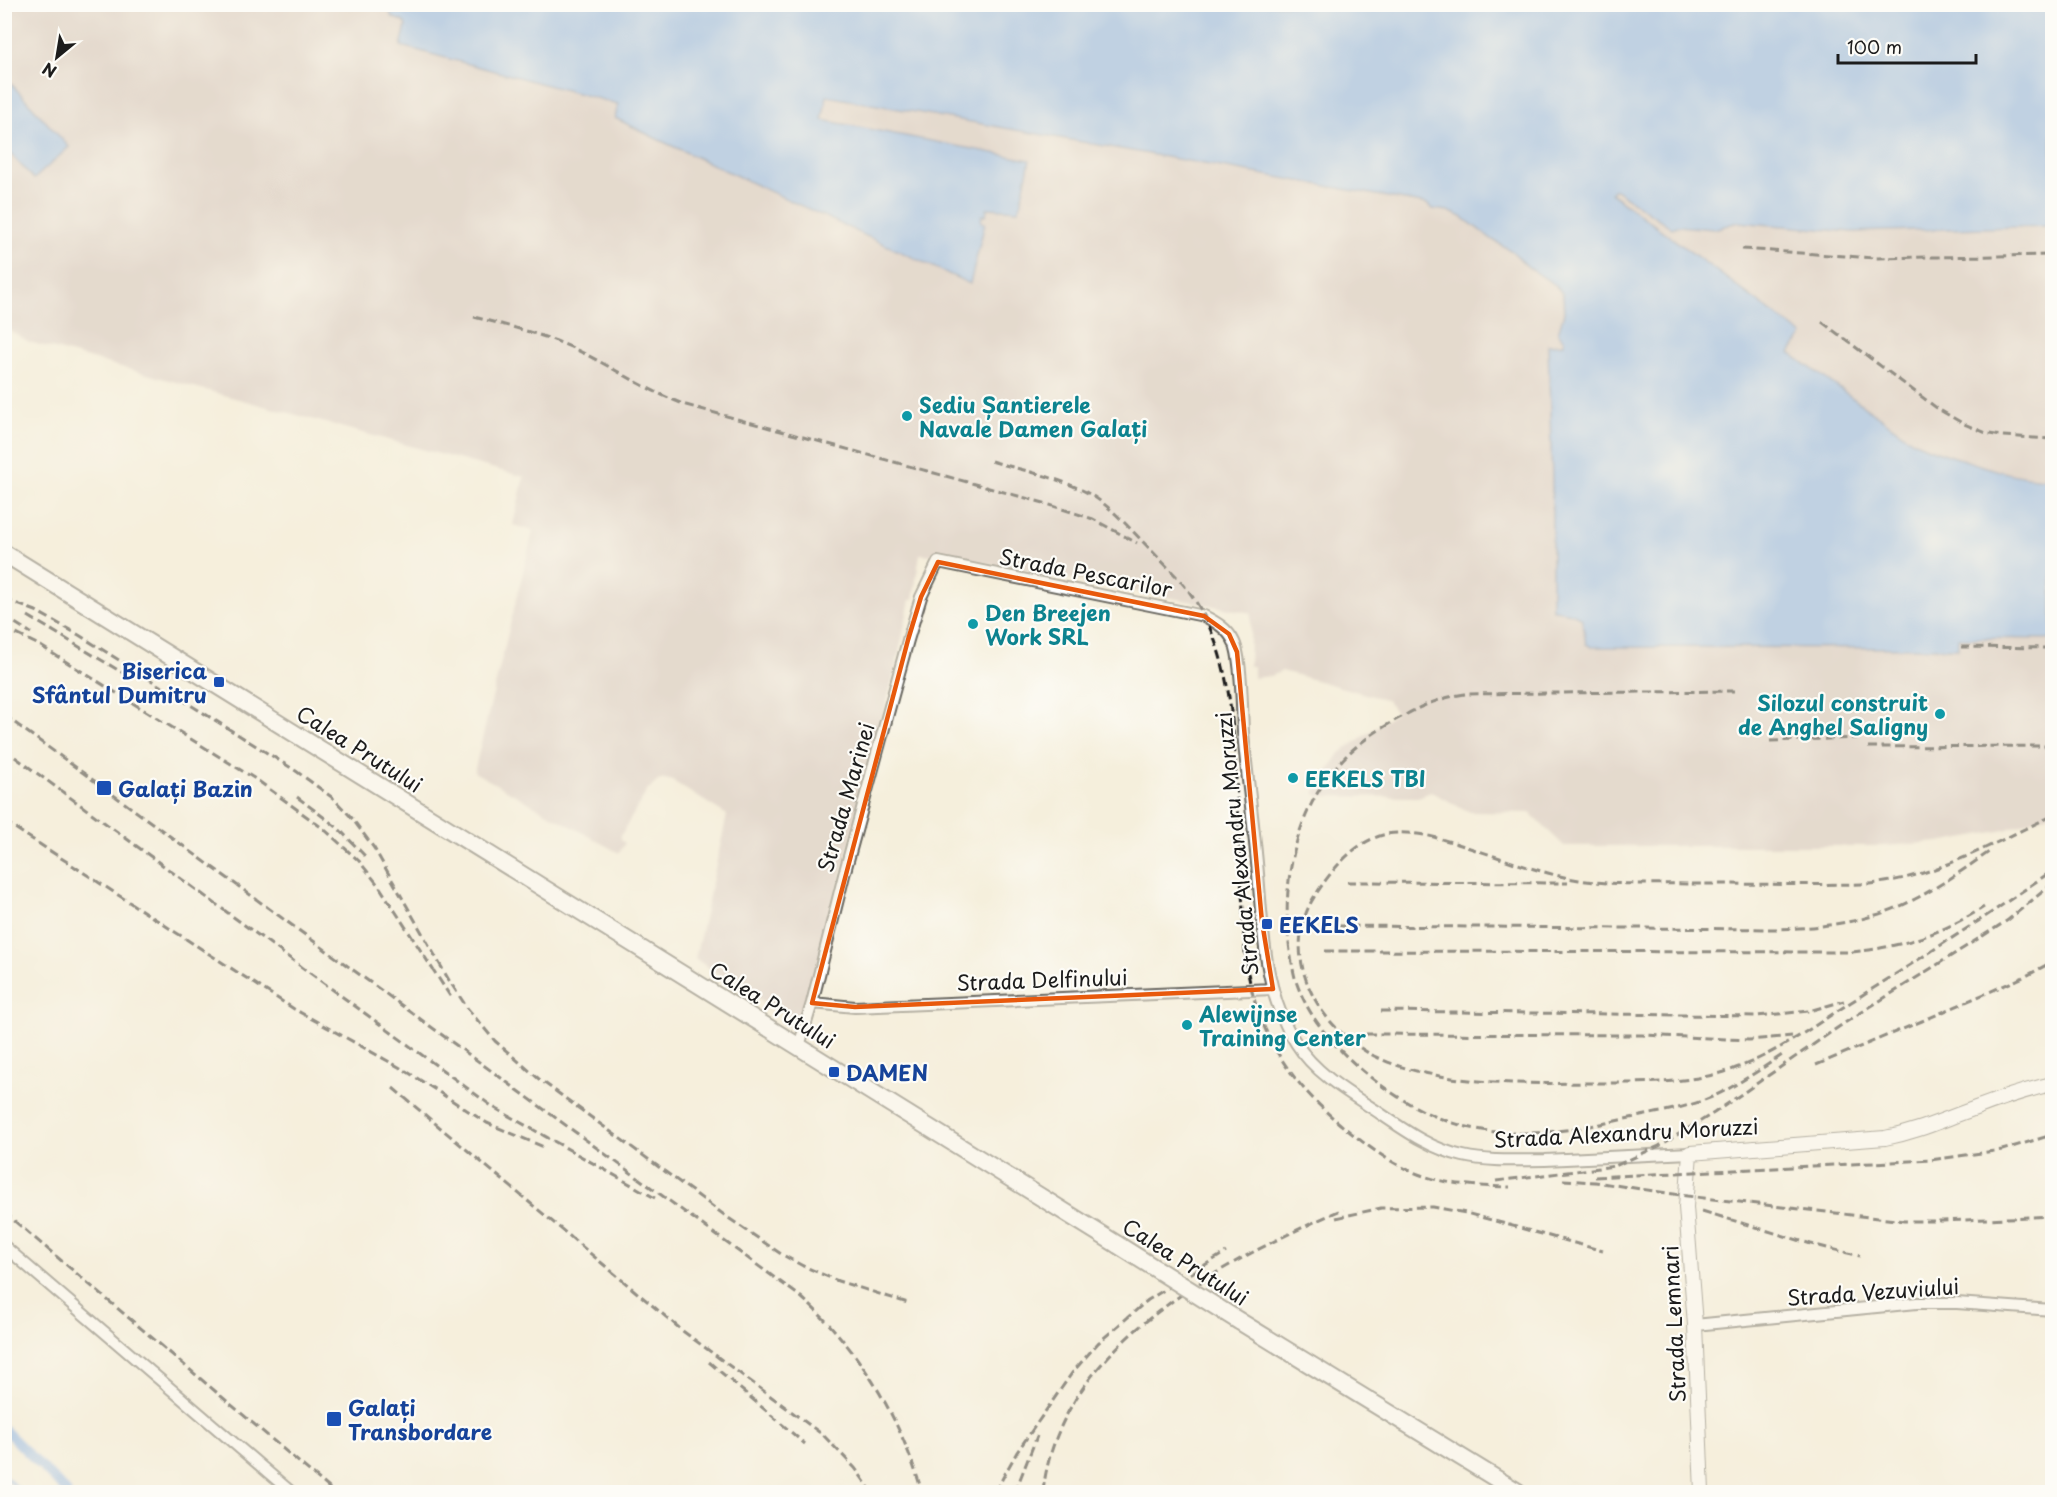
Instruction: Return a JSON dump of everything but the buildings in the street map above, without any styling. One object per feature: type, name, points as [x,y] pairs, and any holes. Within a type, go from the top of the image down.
[{"type":"highway","name":"Calea Prutului","points":[[4,553],[1518,1492]]},
{"type":"main road","name":"Strada Alexandru Moruzzi","points":[[1690,1153],[1894,1136],[1922,1130],[1970,1109],[2052,1084]]},
{"type":"main road","name":"Strada Lemnari","points":[[1690,1153],[1686,1207],[1695,1325],[1702,1492]]},
{"type":"street","name":"Strada Marinei","points":[[799,1046],[911,629],[921,597],[938,562]]},
{"type":"street","name":"Strada Pescarilor","points":[[938,562],[1168,607],[1204,616],[1223,628]]},
{"type":"street","name":"Strada Alexandru Moruzzi","points":[[1223,628],[1234,642],[1237,652],[1262,922],[1273,989],[1288,1029],[1305,1056],[1349,1093],[1405,1130],[1442,1150],[1478,1158],[1512,1160],[1690,1153]]},
{"type":"street","name":"Strada Delfinului","points":[[812,1004],[855,1006],[1273,989]]},
{"type":"street","points":[[4,1246],[291,1492]]},
{"type":"street","name":"Strada Vezuviului","points":[[1695,1325],[1917,1303],[1957,1303],[2052,1310]]},
{"type":"highlighted area","points":[[938,562],[1204,616],[1229,634],[1237,652],[1262,922],[1273,989],[855,1007],[812,1003],[908,640],[921,597]]},
{"type":"shaded area","points":[[5,5],[595,5],[827,96],[1427,204],[1432,209],[1448,211],[1462,217],[1512,251],[1528,267],[1555,285],[1563,294],[1613,195],[1611,193],[1613,190],[1674,227],[1714,229],[1738,222],[1851,232],[2052,227],[2052,813],[2005,830],[1940,842],[1884,846],[1564,846],[1530,813],[1470,812],[1431,792],[1418,797],[1320,796],[1314,793],[1340,753],[1396,713],[1387,700],[1282,671],[1271,676],[1253,678],[1254,666],[1249,666],[1251,613],[949,556],[920,554],[913,600],[910,600],[895,671],[806,1012],[802,1020],[798,1022],[695,959],[727,815],[672,781],[665,779],[658,781],[647,791],[621,835],[621,840],[625,843],[619,853],[474,772],[533,531],[513,525],[524,477],[29,342],[5,328]]},
{"type":"water","points":[[390,4],[2052,5],[2052,226],[1852,232],[1738,222],[1714,229],[1677,226],[1672,228],[1616,190],[1611,193],[1803,335],[1790,353],[1913,441],[1995,470],[2052,479],[2052,639],[1958,638],[1958,648],[1592,647],[1586,644],[1582,619],[1572,613],[1552,610],[1552,481],[1548,345],[1564,344],[1564,340],[1558,333],[1564,313],[1563,294],[1555,285],[1528,267],[1512,251],[1462,217],[1448,211],[1432,209],[1427,204],[827,96],[822,120],[1030,160],[1019,210],[987,208],[986,216],[982,215],[981,222],[985,223],[970,284],[615,118],[618,104],[401,46],[406,26],[404,22],[392,17],[388,8]]},
{"type":"water","points":[[5,77],[69,147],[34,179],[5,148]]},
{"type":"waterway","points":[[4,1429],[67,1492]]},
{"type":"waterway","points":[[8,1479],[22,1492]]},
{"type":"railway","points":[[1742,249],[1874,258],[2052,255]]},
{"type":"railway","points":[[474,317],[563,344],[686,405],[1044,503],[1093,519],[1137,543]]},
{"type":"railway","points":[[1822,322],[1938,409],[1964,424],[1989,434],[2052,439]]},
{"type":"railway","points":[[991,461],[1060,481],[1092,495],[1110,509],[1180,581],[1206,619],[1220,657],[1232,717],[1247,968],[1262,1023],[1283,1062],[1311,1096],[1345,1128],[1403,1167],[1440,1181],[1510,1187]]},
{"type":"railway","points":[[4,599],[36,611],[79,635],[296,771],[333,798],[351,817],[374,848],[450,982],[468,1009],[495,1041],[539,1079],[781,1254],[838,1281],[908,1303]]},
{"type":"railway","points":[[4,616],[31,633]]},
{"type":"railway","points":[[28,616],[128,676]]},
{"type":"railway","points":[[4,628],[39,645],[257,780],[325,830],[359,861],[379,886],[452,999]]},
{"type":"railway","points":[[1961,647],[2052,648]]},
{"type":"railway","points":[[1735,691],[1465,694],[1428,704],[1387,725],[1368,737],[1343,759],[1321,788],[1309,809],[1293,855],[1289,879],[1287,903],[1290,951],[1296,980],[1310,1011],[1336,1046],[1358,1067],[1400,1098],[1429,1114],[1459,1125],[1488,1131],[1551,1132],[1678,1108],[1722,1092],[1785,1053]]},
{"type":"railway","points":[[4,715],[801,1297],[842,1339],[875,1386],[902,1437],[922,1492]]},
{"type":"railway","points":[[1770,741],[1858,738]]},
{"type":"railway","points":[[1868,747],[2052,746]]},
{"type":"railway","points":[[4,749],[493,1107],[655,1198]]},
{"type":"railway","points":[[297,797],[338,828],[365,856]]},
{"type":"railway","points":[[2052,816],[1940,867],[1917,875],[1869,884],[1593,882],[1540,871],[1432,837],[1410,833],[1387,834],[1356,848],[1331,873],[1318,891],[1306,913],[1303,925],[1301,961],[1313,996],[1335,1026],[1363,1050],[1398,1066],[1453,1078],[1510,1083],[1673,1081],[1721,1073],[1771,1052],[1983,918],[2052,871]]},
{"type":"railway","points":[[4,821],[294,1009],[406,1071],[487,1123],[546,1148]]},
{"type":"railway","points":[[1336,926],[1776,929],[1823,926],[1854,921],[1898,907],[1934,889],[1989,852]]},
{"type":"railway","points":[[1347,882],[1568,883]]},
{"type":"railway","points":[[1496,1181],[1615,1166],[1659,1146],[1714,1113],[1843,1024],[2008,920],[2052,884]]},
{"type":"railway","points":[[1325,951],[1852,952],[1888,947],[1921,938],[1952,925],[1984,907]]},
{"type":"railway","points":[[1816,1065],[2026,976],[2052,962]]},
{"type":"railway","points":[[1381,1011],[1757,1016],[1809,1011],[1844,1001]]},
{"type":"railway","points":[[1366,1034],[1642,1035],[1749,1040],[1792,1036]]},
{"type":"railway","points":[[393,1088],[684,1332],[823,1435],[855,1468],[872,1492]]},
{"type":"railway","points":[[1595,1177],[1931,1160],[2002,1150],[2052,1135]]},
{"type":"railway","points":[[1563,1180],[1595,1182],[1687,1196],[1904,1221],[2052,1216]]},
{"type":"railway","points":[[1336,1218],[1381,1208],[1433,1207],[1466,1213],[1603,1251]]},
{"type":"railway","points":[[1043,1492],[1056,1440],[1080,1393],[1113,1352],[1154,1315],[1199,1283],[1247,1255],[1343,1209]]},
{"type":"railway","points":[[1702,1211],[1811,1244],[1860,1256]]},
{"type":"railway","points":[[4,1212],[334,1492]]},
{"type":"railway","points":[[995,1492],[1017,1452],[1072,1373],[1098,1343],[1148,1300],[1226,1252]]},
{"type":"railway","points":[[709,1362],[805,1444]]},
{"type":"railway","points":[[1015,1492],[1037,1436]]},
{"type":"place","name":"Sediu Șantierele Navale Damen Galați","points":[[907,416]]},
{"type":"place","name":"Den Breejen Work SRL","points":[[973,624]]},
{"type":"place","name":"Biserica Sfântul Dumitru","points":[[219,682]]},
{"type":"place","name":"Silozul construit de Anghel Saligny","points":[[1940,714]]},
{"type":"place","name":"EEKELS TBI","points":[[1293,778]]},
{"type":"place","name":"Galați Bazin","points":[[104,788]]},
{"type":"place","name":"EEKELS","points":[[1267,924]]},
{"type":"place","name":"Alewijnse Training Center","points":[[1187,1025]]},
{"type":"place","name":"DAMEN","points":[[834,1072]]},
{"type":"place","name":"Galați Transbordare","points":[[334,1419]]}]
